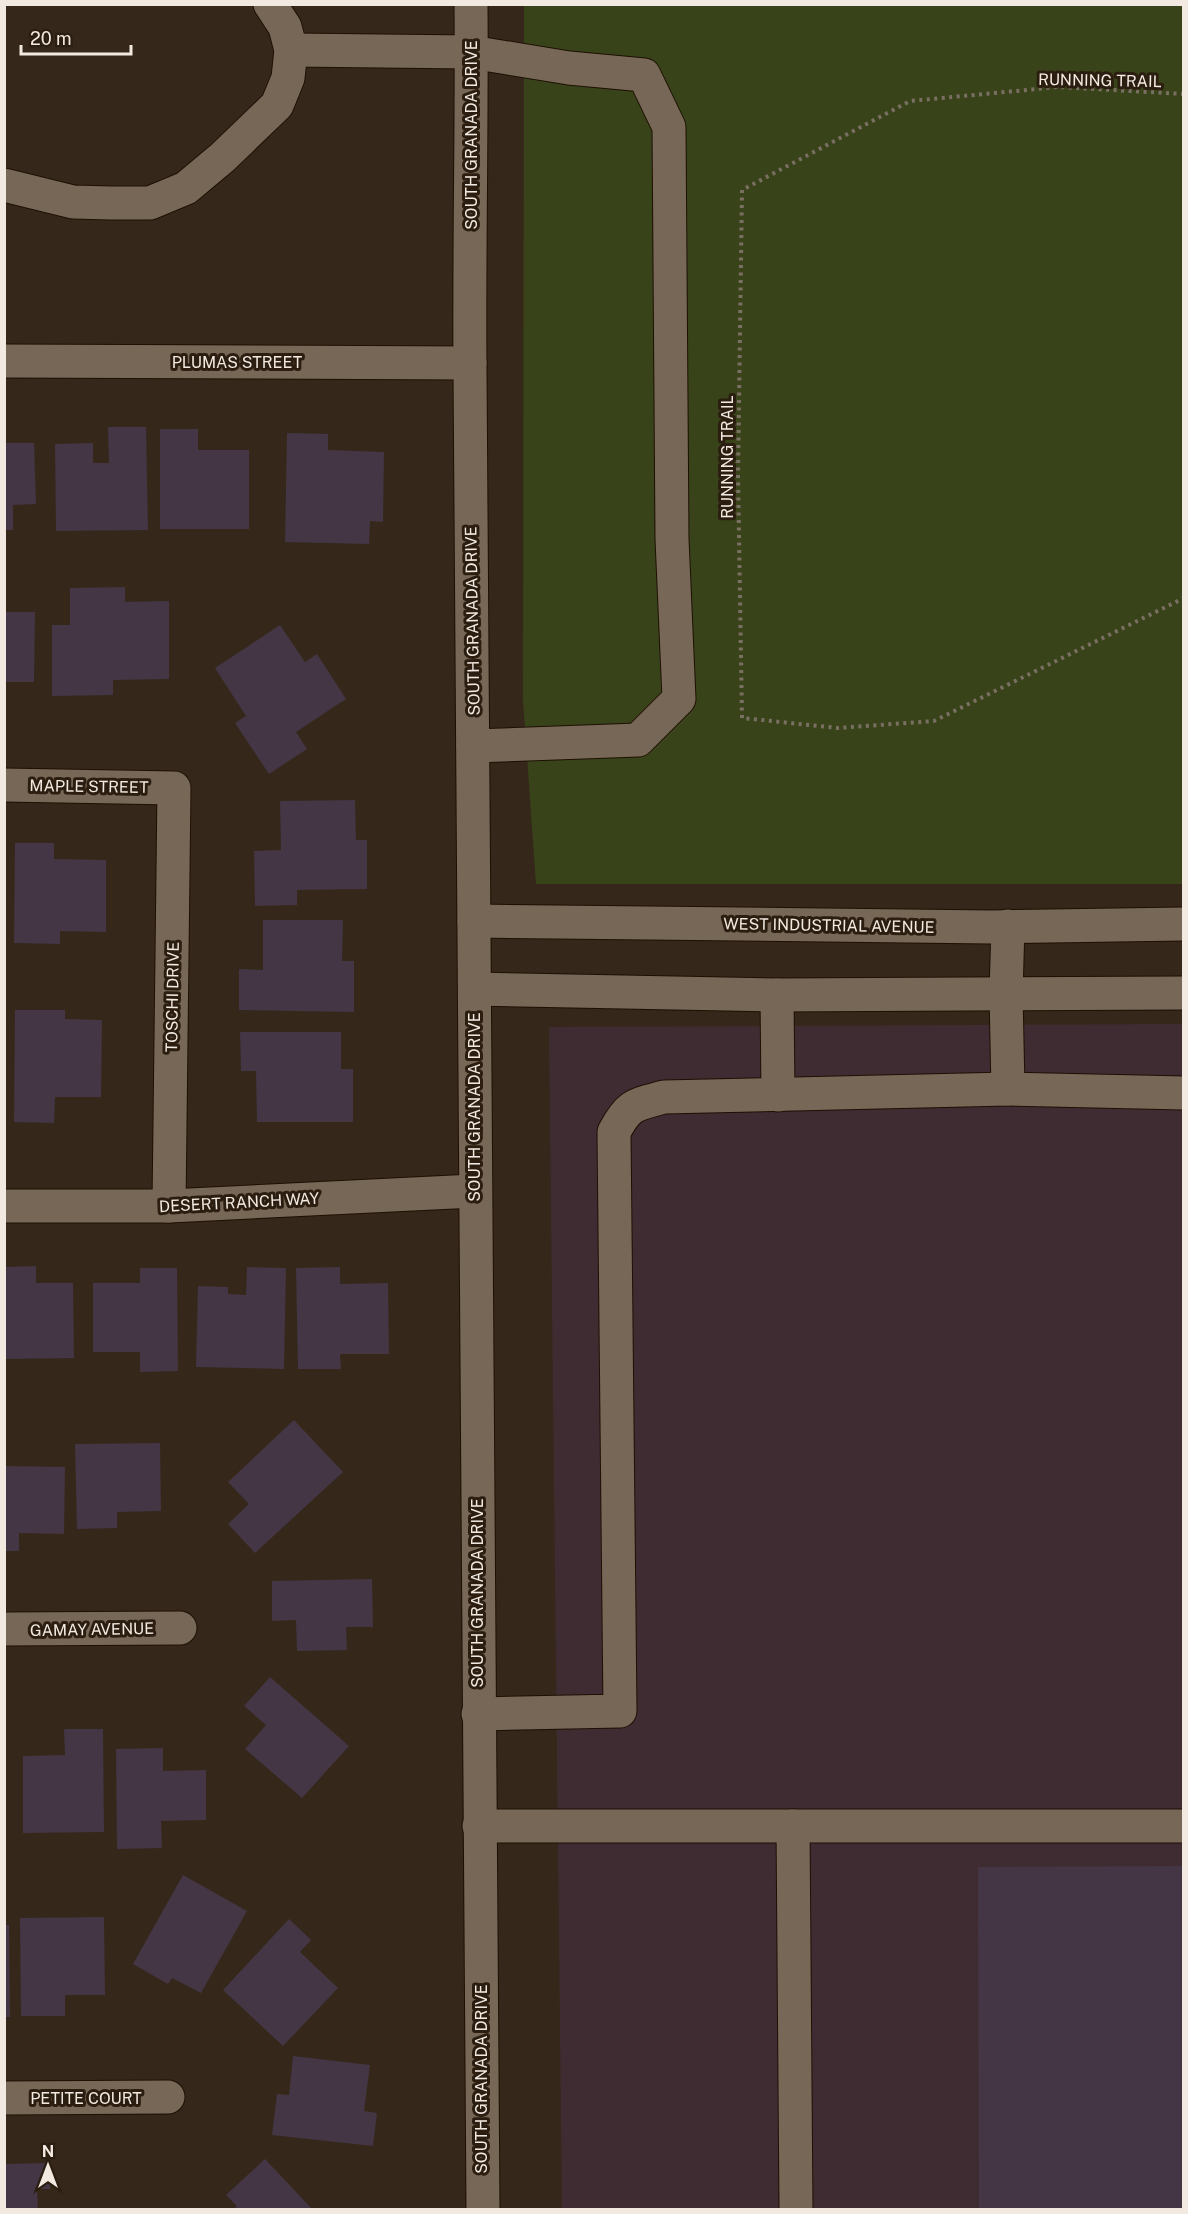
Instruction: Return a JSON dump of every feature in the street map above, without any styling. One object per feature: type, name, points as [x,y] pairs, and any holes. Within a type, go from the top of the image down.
[{"type":"street","points":[[4,185],[73,202],[111,203],[150,203],[186,188],[223,158],[277,105],[288,78],[291,50],[285,27],[270,4]]},
{"type":"street","name":"SOUTH GRANADA DRIVE","points":[[471,4],[470,363],[475,989],[474,1191],[483,2210]]},
{"type":"street","points":[[291,50],[471,51],[569,68],[644,75],[669,127],[672,539],[679,699],[638,740],[473,746]]},
{"type":"street","name":"PLUMAS STREET","points":[[4,361],[470,363]]},
{"type":"street","name":"MAPLE STREET","points":[[4,785],[174,788]]},
{"type":"street","name":"TOSCHI DRIVE","points":[[169,1206],[174,788]]},
{"type":"street","name":"WEST INDUSTRIAL AVENUE","points":[[474,921],[1008,926],[1184,924]]},
{"type":"street","points":[[1008,926],[1006,993],[1008,1089]]},
{"type":"street","points":[[475,989],[777,995],[1184,993]]},
{"type":"street","points":[[777,995],[778,1095]]},
{"type":"street","points":[[478,1714],[620,1711],[614,1132],[622,1116],[633,1105],[664,1098],[1008,1089],[1184,1093]]},
{"type":"street","name":"DESERT RANCH WAY","points":[[4,1206],[169,1206],[474,1191]]},
{"type":"street","name":"GAMAY AVENUE","points":[[4,1629],[180,1628]]},
{"type":"street","points":[[479,1826],[1184,1826]]},
{"type":"street","points":[[793,1826],[796,2210]]},
{"type":"street","name":"PETITE COURT","points":[[4,2098],[168,2097]]},
{"type":"path","name":"RUNNING TRAIL","points":[[1184,94],[1058,87],[910,101],[742,190],[738,475],[742,718],[838,728],[934,721],[1184,598]]},
{"type":"shaded area","points":[[1183,1024],[1183,2209],[562,2209],[549,1027]]},
{"type":"green space","points":[[524,5],[1183,5],[1183,884],[536,884],[523,699]]},
{"type":"building","points":[[108,427],[146,427],[148,530],[56,531],[55,444],[93,443],[93,463],[109,463]]},
{"type":"building","points":[[160,429],[198,429],[198,450],[249,450],[249,529],[160,529]]},
{"type":"building","points":[[287,433],[328,434],[328,450],[384,452],[383,522],[370,521],[369,544],[285,542]]},
{"type":"building","points":[[5,443],[34,443],[36,504],[13,505],[13,530],[5,530]]},
{"type":"building","points":[[125,587],[125,602],[169,601],[169,679],[113,680],[113,695],[52,696],[52,625],[70,625],[70,588]]},
{"type":"building","points":[[4,612],[35,612],[34,682],[4,682]]},
{"type":"building","points":[[280,625],[305,662],[317,654],[346,699],[296,732],[307,749],[269,774],[235,723],[246,716],[215,668]]},
{"type":"building","points":[[355,800],[356,840],[367,840],[367,889],[297,890],[297,905],[255,906],[254,851],[281,850],[280,801]]},
{"type":"building","points":[[15,843],[54,843],[54,859],[106,860],[106,932],[60,931],[60,944],[14,943]]},
{"type":"building","points":[[263,920],[343,920],[342,961],[354,961],[354,1012],[239,1010],[239,969],[263,970]]},
{"type":"building","points":[[15,1010],[65,1010],[65,1019],[102,1020],[101,1097],[55,1097],[54,1123],[14,1122]]},
{"type":"building","points":[[240,1032],[341,1032],[341,1069],[353,1069],[353,1122],[257,1122],[256,1071],[241,1071]]},
{"type":"building","points":[[36,1266],[36,1283],[73,1283],[74,1358],[4,1359],[4,1267]]},
{"type":"building","points":[[247,1267],[286,1268],[284,1369],[196,1367],[198,1286],[228,1287],[228,1294],[246,1295]]},
{"type":"building","points":[[340,1267],[340,1284],[388,1283],[389,1354],[340,1354],[341,1369],[298,1369],[296,1268]]},
{"type":"building","points":[[140,1268],[177,1268],[178,1371],[140,1372],[140,1352],[93,1352],[93,1283],[140,1283]]},
{"type":"building","points":[[294,1420],[343,1472],[255,1553],[228,1524],[249,1504],[228,1482]]},
{"type":"building","points":[[160,1443],[161,1511],[117,1512],[117,1528],[77,1529],[75,1444]]},
{"type":"building","points":[[4,1466],[65,1467],[64,1534],[19,1533],[19,1551],[4,1551]]},
{"type":"building","points":[[372,1579],[373,1627],[346,1627],[347,1650],[297,1651],[296,1620],[272,1621],[272,1581]]},
{"type":"building","points":[[270,1677],[349,1746],[302,1798],[245,1749],[266,1725],[244,1706]]},
{"type":"building","points":[[64,1729],[103,1729],[104,1832],[23,1833],[23,1756],[65,1755]]},
{"type":"building","points":[[163,1748],[163,1771],[206,1770],[206,1820],[161,1821],[162,1848],[117,1849],[116,1749]]},
{"type":"building","points":[[1184,1866],[1184,2210],[979,2210],[978,1867]]},
{"type":"building","points":[[183,1875],[247,1911],[201,1993],[172,1978],[168,1984],[133,1964]]},
{"type":"building","points":[[104,1917],[105,1995],[65,1995],[65,2016],[21,2016],[20,1918]]},
{"type":"building","points":[[289,1919],[311,1940],[300,1952],[338,1988],[283,2046],[223,1990]]},
{"type":"building","points":[[4,1925],[9,1925],[10,2017],[4,2017]]},
{"type":"building","points":[[293,2056],[370,2065],[364,2111],[377,2113],[373,2146],[272,2135],[277,2094],[289,2095]]},
{"type":"building","points":[[265,2159],[313,2210],[233,2210],[237,2206],[226,2195]]},
{"type":"building","points":[[50,2163],[50,2189],[37,2189],[38,2210],[4,2210],[4,2164]]}]
